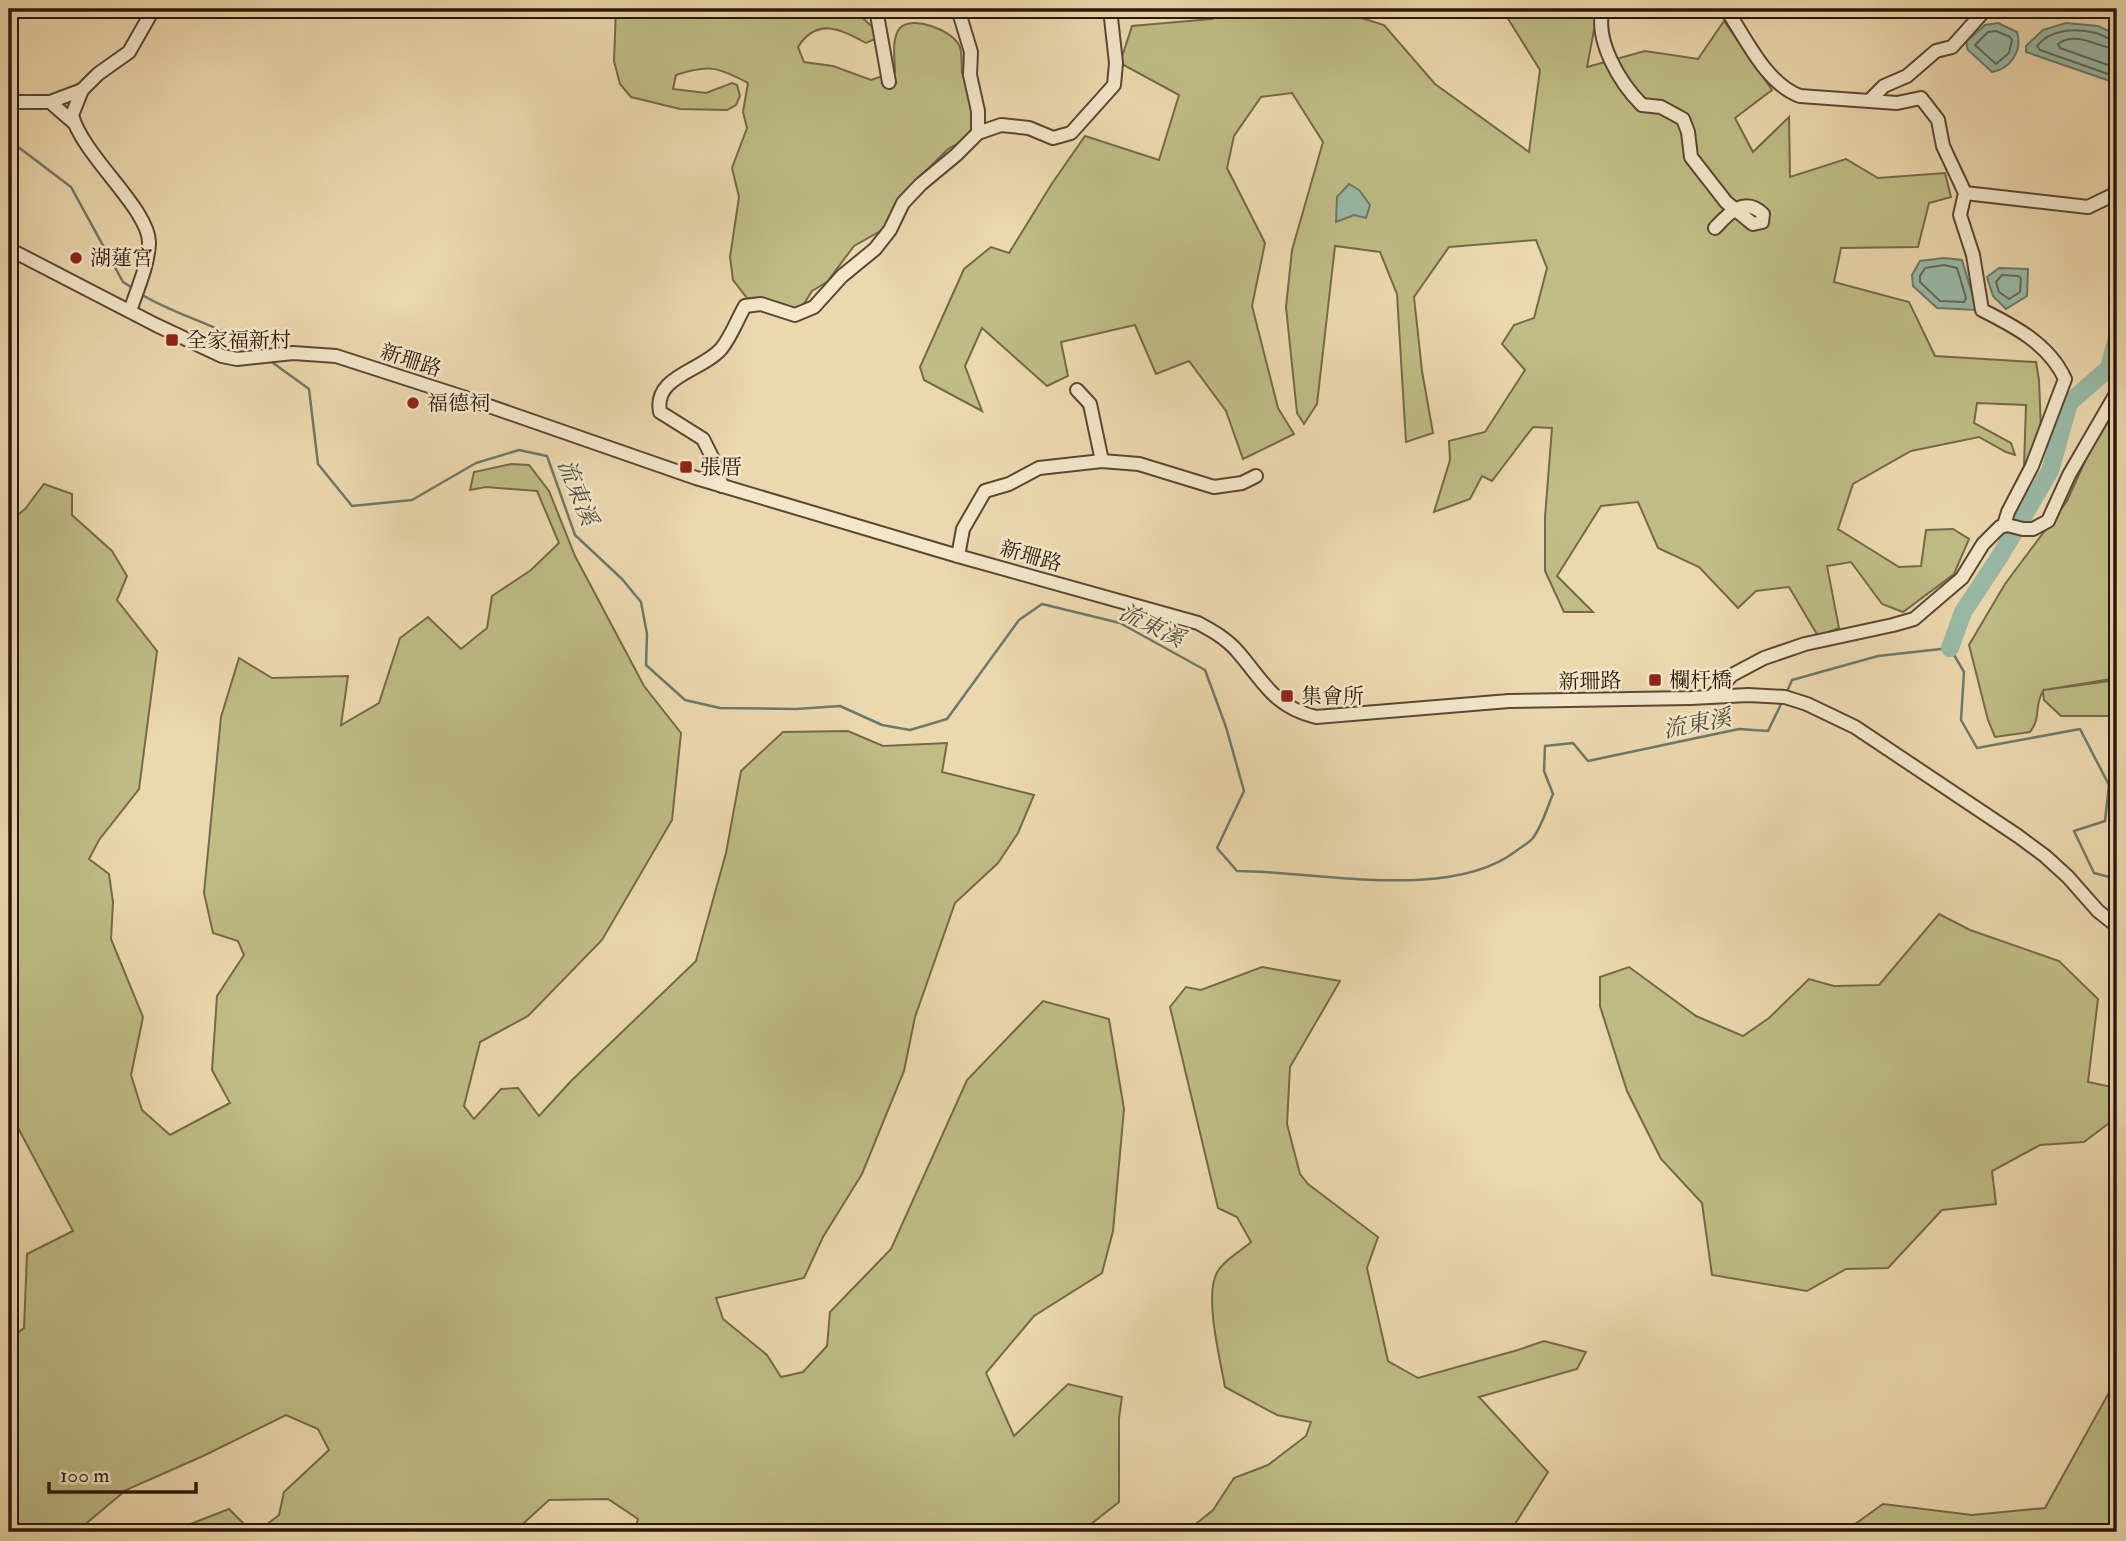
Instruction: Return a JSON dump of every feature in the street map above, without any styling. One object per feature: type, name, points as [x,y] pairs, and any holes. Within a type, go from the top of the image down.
[{"type":"street","points":[[73,122],[72,115],[82,90],[98,74],[128,52],[149,17],[150,9]]},
{"type":"street","points":[[876,9],[889,82]]},
{"type":"street","points":[[958,9],[971,52],[970,75],[978,111],[978,133]]},
{"type":"street","points":[[722,485],[703,439],[660,412],[659,402],[663,388],[722,348],[745,306],[761,303],[794,315],[814,307],[842,276],[875,249],[890,230],[903,203],[978,133],[1001,125],[1029,128],[1054,138],[1071,133],[1114,85],[1116,63],[1110,9]]},
{"type":"street","points":[[1603,9],[1599,22],[1602,38],[1623,83],[1642,106],[1661,107],[1683,119],[1688,132],[1691,157],[1726,202],[1734,208],[1715,228]]},
{"type":"street","points":[[1726,9],[1772,77],[1787,91],[1800,96],[1871,99],[1897,103],[1921,98],[1938,120],[1943,146],[1965,193],[1960,215],[1973,255],[1982,310],[2018,328],[2057,361],[2065,379],[2032,466],[2008,512],[2006,525]]},
{"type":"street","points":[[1871,99],[1884,86],[1907,76],[1936,51],[1952,47],[1986,9]]},
{"type":"street","points":[[13,102],[50,102],[82,90]]},
{"type":"street","points":[[9,249],[132,306],[149,240],[141,218],[101,166],[73,122],[50,102]]},
{"type":"street","points":[[1965,193],[2088,207],[2117,193]]},
{"type":"street","name":"新珊路","points":[[132,306],[222,356],[237,359],[293,353],[336,356],[722,485],[958,556],[1198,623],[1217,634],[1237,651],[1283,704],[1297,712],[1316,717],[1509,701],[1748,695],[1785,697],[1807,704],[1855,727],[2018,836],[2045,856],[2098,911],[2117,926]]},
{"type":"street","points":[[1077,390],[1090,404],[1102,461]]},
{"type":"street","points":[[1712,696],[1732,675],[1764,657],[1805,644],[1914,619],[1962,578],[1983,544],[2000,527],[2006,525],[2023,529],[2034,528],[2048,521],[2068,475],[2117,392]]},
{"type":"street","points":[[958,556],[963,529],[985,491],[1009,484],[1039,468],[1102,461],[1139,464],[1214,486],[1242,483],[1256,476]]},
{"type":"shaded area","points":[[616,9],[853,9],[882,36],[866,43],[839,30],[821,29],[805,38],[798,47],[804,62],[833,66],[871,80],[895,72],[894,43],[900,28],[914,23],[931,26],[948,34],[959,45],[962,73],[980,87],[980,115],[972,136],[948,149],[902,194],[884,229],[854,246],[827,282],[812,291],[800,310],[747,298],[733,280],[730,257],[739,197],[732,168],[747,128],[743,112],[748,83],[729,73],[705,68],[676,75],[673,89],[706,93],[732,83],[737,85],[740,96],[736,105],[727,110],[680,109],[631,97],[620,84],[614,61]]},
{"type":"shaded area","points":[[1205,9],[1333,9],[1384,25],[1435,84],[1529,152],[1540,70],[1502,9],[1514,9],[1536,18],[1564,18],[1568,9],[1598,9],[1587,67],[1645,51],[1698,59],[1724,21],[1772,90],[1735,118],[1753,152],[1789,117],[1790,177],[1846,159],[1878,178],[1945,173],[1951,197],[1929,203],[1918,247],[1841,248],[1834,282],[1909,302],[1935,356],[2036,362],[2041,429],[2024,467],[2026,405],[1977,403],[1974,423],[2011,443],[2015,455],[1979,437],[1911,451],[1853,484],[1838,529],[1899,567],[1921,566],[1926,530],[1953,529],[1969,539],[1954,574],[1903,612],[1882,604],[1851,562],[1827,566],[1839,628],[1818,636],[1789,587],[1756,591],[1738,608],[1699,567],[1658,548],[1638,502],[1601,506],[1557,576],[1593,612],[1564,612],[1545,571],[1545,517],[1552,428],[1533,427],[1492,481],[1482,476],[1470,499],[1434,512],[1450,460],[1449,441],[1485,432],[1525,370],[1502,344],[1514,325],[1534,318],[1547,268],[1536,240],[1449,247],[1414,297],[1422,371],[1433,433],[1406,442],[1397,294],[1380,252],[1335,246],[1317,404],[1304,424],[1297,413],[1286,307],[1292,250],[1323,142],[1292,93],[1261,97],[1234,136],[1227,168],[1265,243],[1252,306],[1278,408],[1294,434],[1243,459],[1226,411],[1189,361],[1156,374],[1135,325],[1061,342],[1068,376],[1047,386],[982,328],[965,366],[982,411],[924,380],[920,367],[964,269],[991,247],[1009,253],[1085,136],[1159,160],[1179,95],[1120,63],[1132,26],[1212,19]]},
{"type":"shaded area","points":[[2117,410],[2117,678],[2044,690],[2117,680],[2117,716],[2061,716],[2044,700],[2043,691],[2038,703],[2036,721],[2030,732],[1995,737],[1988,720],[1969,645],[2005,584],[2067,501],[2095,439]]},
{"type":"shaded area","points":[[511,464],[529,465],[549,491],[575,556],[644,686],[681,733],[672,820],[602,940],[528,1016],[480,1042],[464,1106],[474,1119],[501,1089],[518,1088],[539,1116],[571,1081],[696,961],[726,853],[741,771],[783,732],[848,731],[883,746],[947,743],[942,772],[1034,795],[1018,833],[998,863],[955,903],[915,1017],[904,1071],[862,1174],[823,1237],[804,1278],[716,1298],[723,1319],[767,1355],[781,1377],[803,1372],[827,1346],[830,1312],[891,1249],[967,1080],[1043,1001],[1109,1019],[1124,1109],[1113,1231],[1102,1273],[1034,1316],[986,1373],[1014,1436],[1068,1384],[1122,1397],[1119,1418],[1119,1502],[1081,1532],[634,1532],[638,1519],[608,1499],[549,1500],[514,1532],[257,1532],[279,1515],[284,1492],[329,1450],[318,1429],[286,1415],[126,1490],[76,1532],[9,1532],[9,1339],[24,1328],[27,1254],[73,1231],[9,1111],[9,522],[25,509],[44,484],[72,494],[72,515],[112,551],[127,576],[117,600],[157,651],[139,789],[99,840],[89,859],[109,874],[113,902],[111,939],[143,1017],[131,1075],[142,1110],[170,1135],[230,1103],[212,1070],[217,996],[244,955],[238,941],[213,933],[204,893],[221,717],[239,658],[272,678],[348,676],[341,725],[379,703],[400,638],[428,617],[461,649],[487,628],[492,596],[531,570],[559,543],[537,491],[486,487],[470,490],[474,472]]},
{"type":"shaded area","points":[[1939,914],[1970,930],[2059,961],[2098,999],[2088,1082],[2117,1088],[2117,1117],[2084,1142],[2040,1145],[1992,1171],[1996,1204],[1942,1210],[1888,1268],[1846,1269],[1807,1291],[1712,1275],[1702,1203],[1661,1159],[1627,1091],[1600,1006],[1600,977],[1629,967],[1696,1016],[1743,1036],[1769,1018],[1809,979],[1834,986],[1879,985]]},
{"type":"shaded area","points":[[1262,967],[1340,981],[1290,1067],[1287,1124],[1300,1174],[1308,1184],[1378,1237],[1367,1268],[1388,1361],[1418,1378],[1544,1341],[1586,1352],[1577,1369],[1479,1397],[1548,1472],[1510,1532],[1186,1532],[1213,1510],[1234,1478],[1268,1465],[1306,1436],[1311,1422],[1277,1415],[1225,1387],[1215,1331],[1213,1288],[1221,1267],[1251,1242],[1237,1217],[1218,1208],[1170,1007],[1186,987],[1201,990]]},
{"type":"shaded area","points":[[2117,1378],[2117,1532],[1844,1532],[1883,1504],[1972,1515],[2045,1508]]},
{"type":"shaded area","points":[[229,1509],[252,1532],[170,1532]]},
{"type":"water","points":[[1998,23],[2017,32],[2018,46],[2009,63],[1992,72],[1968,50],[1966,42],[1985,25]]},
{"type":"water","points":[[2066,23],[2098,26],[2117,35],[2117,77],[2113,82],[2026,52],[2026,46],[2043,30]]},
{"type":"water","points":[[1349,184],[1359,190],[1370,205],[1366,218],[1354,215],[1336,222],[1337,197]]},
{"type":"water","points":[[1944,258],[1962,260],[1977,310],[1937,308],[1913,286],[1912,275],[1920,261]]},
{"type":"water","points":[[1999,268],[2028,269],[2027,296],[2006,309],[1993,296],[1987,277]]},
{"type":"waterway","name":"流東溪","points":[[9,140],[71,187],[123,282],[134,289]]},
{"type":"waterway","name":"流東溪","points":[[139,293],[230,335],[258,352]]},
{"type":"waterway","points":[[1950,648],[1963,612],[2050,471],[2069,403],[2109,368],[2117,338]]},
{"type":"waterway","name":"流東溪","points":[[269,360],[309,389],[318,464],[352,506],[412,500],[476,463],[519,450],[547,456],[575,535],[622,579],[641,602],[647,634],[646,665],[685,700],[720,708],[796,709],[840,706],[882,725],[910,730],[947,719],[1019,620],[1042,604],[1120,623],[1205,670],[1226,727],[1244,791],[1217,848],[1237,871],[1420,880],[1456,876],[1488,867],[1529,842],[1542,822],[1553,794],[1544,771],[1545,746],[1573,743],[1588,761],[1739,729],[1768,731],[1783,700]]},
{"type":"waterway","name":"流東溪","points":[[1786,694],[1792,680],[1878,656],[1950,648],[1964,672],[1961,720],[1977,748],[2080,729],[2109,785],[2105,821],[2074,831],[2094,873],[2117,879]]},
{"type":"place","name":"湖蓮宮","points":[[76,258]]},
{"type":"place","name":"全家福新村","points":[[172,340]]},
{"type":"place","name":"福德祠","points":[[413,403]]},
{"type":"place","name":"張厝","points":[[686,467]]},
{"type":"place","name":"欄杆橋","points":[[1655,680]]},
{"type":"place","name":"集會所","points":[[1287,696]]}]
